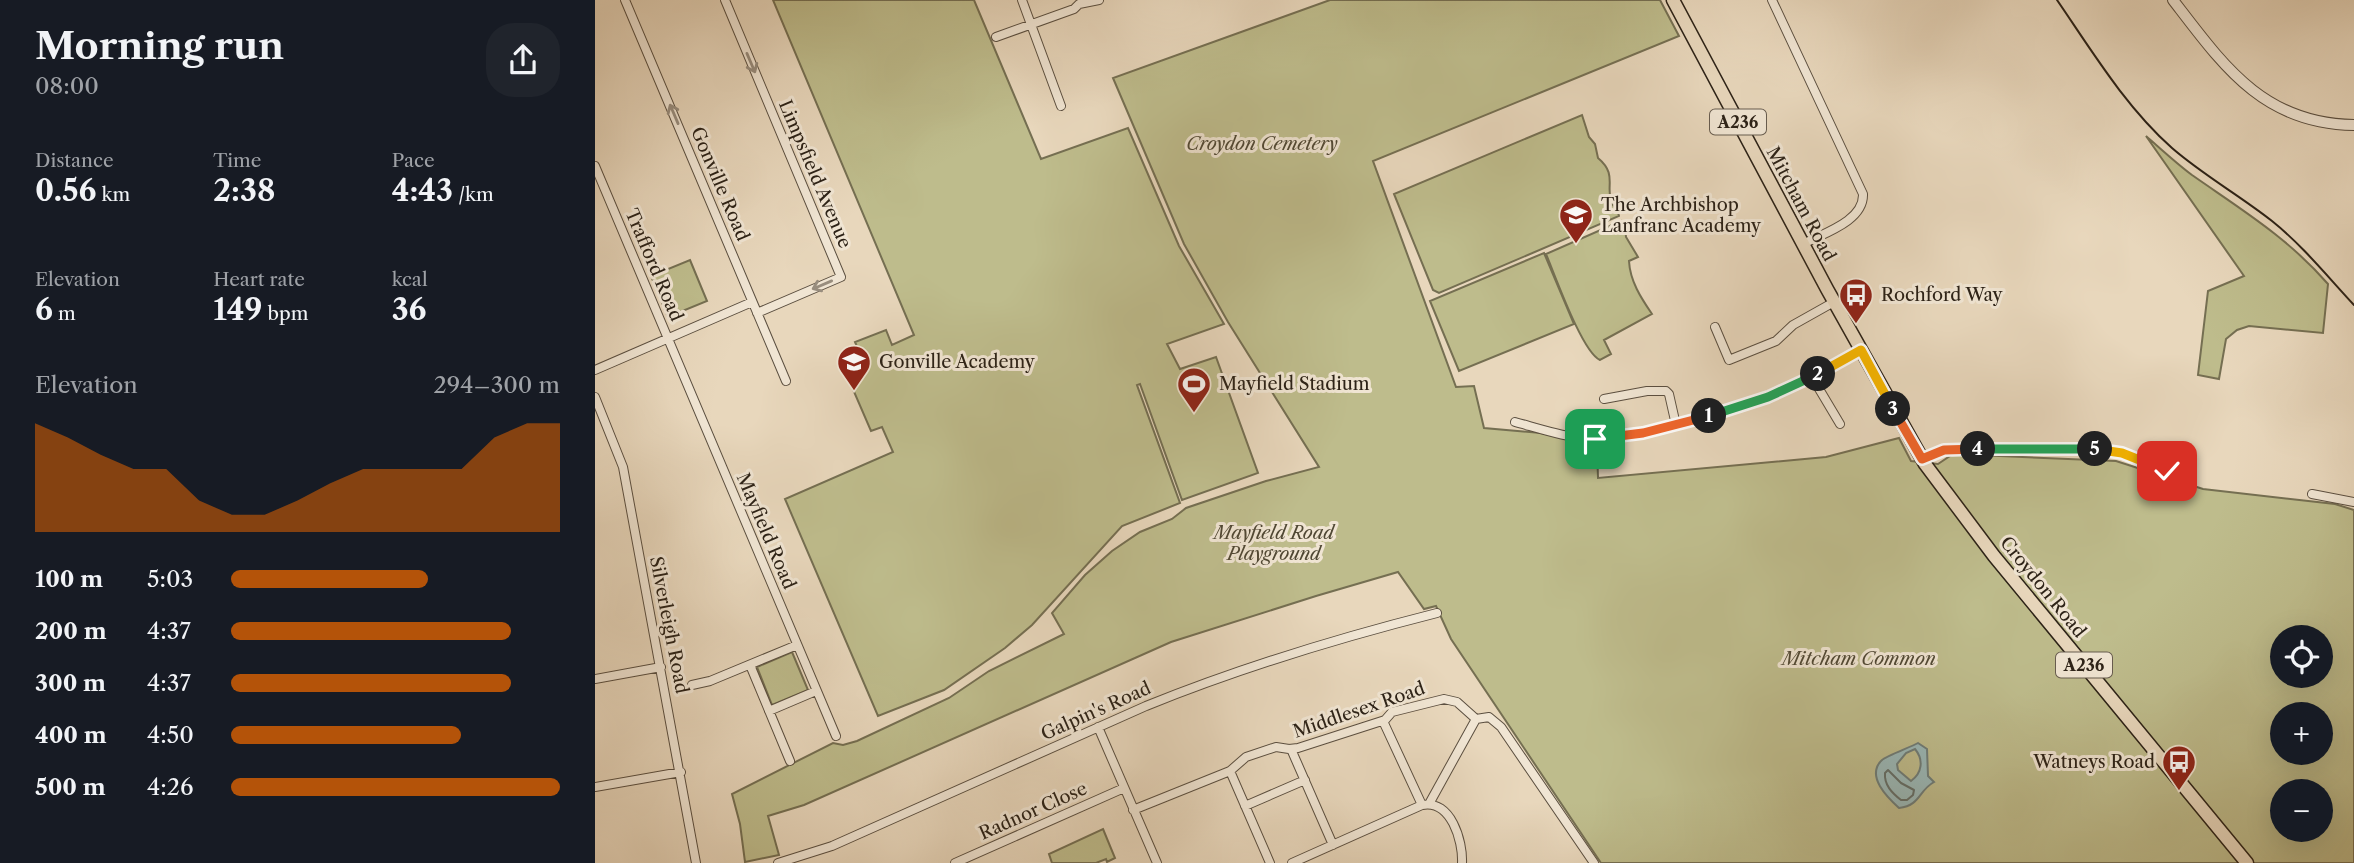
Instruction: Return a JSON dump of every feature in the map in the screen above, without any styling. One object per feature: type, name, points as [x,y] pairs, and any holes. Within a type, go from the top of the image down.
[{"type":"main road","name":"Mitcham Road","points":[[1673,0],[1834,302],[1922,459]]},
{"type":"main road","name":"Croydon Road","points":[[1922,459],[1981,539],[2247,863]]},
{"type":"street","name":"Gonville Road","points":[[625,0],[786,381]]},
{"type":"street","name":"Limpsfield Avenue","points":[[725,0],[841,277],[757,313]]},
{"type":"street","points":[[1022,0],[1061,106]]},
{"type":"street","points":[[996,37],[1075,9],[1078,2],[1099,0]]},
{"type":"street","points":[[1772,0],[1863,194],[1863,203],[1855,215],[1803,244]]},
{"type":"street","points":[[2172,0],[2227,69],[2251,91],[2281,110],[2297,116],[2338,125],[2354,125]]},
{"type":"street","name":"Trafford Road","points":[[595,166],[667,338]]},
{"type":"street","points":[[595,370],[753,302]]},
{"type":"street","points":[[1715,327],[1725,362],[1776,341],[1794,325],[1834,302]]},
{"type":"street","name":"Mayfield Road","points":[[667,338],[836,736]]},
{"type":"street","points":[[1515,422],[1566,435],[1595,439],[1643,433],[1755,401],[1812,377],[1861,350]]},
{"type":"street","points":[[1812,377],[1840,424]]},
{"type":"street","points":[[1604,399],[1647,391],[1667,391],[1676,425]]},
{"type":"street","name":"Silverleigh Road","points":[[595,397],[623,467],[661,667],[669,689],[696,863]]},
{"type":"street","points":[[1922,459],[1948,449],[2096,449],[2122,453],[2167,471]]},
{"type":"street","points":[[2312,494],[2354,500]]},
{"type":"street","name":"Galpin's Road","points":[[778,863],[832,846],[1097,727],[1210,681],[1346,637],[1437,613]]},
{"type":"street","points":[[692,685],[710,681],[797,645]]},
{"type":"street","points":[[750,665],[790,761]]},
{"type":"street","points":[[595,679],[661,667]]},
{"type":"street","points":[[769,711],[816,691]]},
{"type":"street","name":"Middlesex Road","points":[[1133,810],[1230,771],[1242,759],[1257,753],[1276,747],[1291,749],[1383,720],[1392,712],[1444,699],[1457,702],[1476,719]]},
{"type":"street","points":[[1292,863],[1305,860],[1425,804],[1476,719],[1489,717],[1501,727],[1594,863]]},
{"type":"street","points":[[1383,720],[1425,804],[1445,813],[1457,830],[1462,844],[1462,863]]},
{"type":"street","points":[[1097,727],[1157,863]]},
{"type":"street","points":[[1291,749],[1333,845]]},
{"type":"street","points":[[1230,771],[1270,863]]},
{"type":"street","points":[[595,788],[681,772]]},
{"type":"street","points":[[1245,806],[1305,780]]},
{"type":"street","name":"Radnor Close","points":[[955,863],[1124,788]]},
{"type":"green space","points":[[773,0],[974,0],[1041,159],[1128,128],[1179,246],[1224,324],[1167,344],[1180,369],[1216,357],[1258,473],[1182,500],[1140,384],[1137,385],[1180,503],[1122,526],[1032,625],[1005,648],[944,690],[878,716],[785,499],[893,452],[882,427],[871,431],[842,364],[861,356],[855,342],[886,330],[892,345],[914,335]]},
{"type":"green space","name":"Mitcham Common","points":[[1330,0],[1660,0],[1679,36],[1373,161],[1456,387],[1474,386],[1484,428],[1541,433],[1597,446],[1598,478],[1826,457],[1899,438],[1911,461],[1938,464],[1953,454],[2116,461],[2203,489],[2335,504],[2354,510],[2354,863],[1601,863],[1451,639],[1436,606],[1424,609],[1398,572],[1171,642],[804,805],[768,816],[779,855],[745,862],[740,824],[732,794],[833,743],[843,745],[857,741],[949,698],[989,671],[1064,634],[1052,613],[1085,575],[1112,551],[1140,532],[1172,519],[1186,508],[1266,481],[1319,467],[1228,322],[1184,244],[1113,78]]},
{"type":"green space","points":[[1582,115],[1598,158],[1609,174],[1611,201],[1619,216],[1439,293],[1433,290],[1394,194]]},
{"type":"green space","points":[[2146,136],[2192,175],[2280,238],[2328,284],[2323,333],[2249,326],[2237,330],[2226,339],[2219,379],[2198,375],[2208,291],[2244,276]]},
{"type":"green space","points":[[1621,221],[1626,237],[1638,257],[1629,261],[1631,275],[1652,314],[1604,340],[1611,354],[1600,360],[1585,343],[1577,328],[1546,254]]},
{"type":"green space","points":[[1544,253],[1574,324],[1459,371],[1430,301]]},
{"type":"green space","points":[[690,260],[707,301],[668,317],[651,276]]},
{"type":"green space","points":[[792,652],[808,690],[772,705],[757,667]]},
{"type":"green space","points":[[1103,829],[1115,858],[1096,863],[1052,863],[1049,854]]},
{"type":"water","points":[[1918,743],[1927,749],[1928,776],[1934,782],[1916,801],[1899,808],[1880,786],[1877,766],[1884,758]],"holes":[[[1915,749],[1921,766],[1911,781],[1898,770],[1897,764],[1906,753]]]},
{"type":"tram line","points":[[2057,0],[2110,77],[2155,132],[2184,158],[2283,230],[2354,305]]},
{"type":"place","name":"The Archbishop Lanfranc Academy","points":[[1576,245]]},
{"type":"place","name":"Rochford Way","points":[[1856,325]]},
{"type":"place","name":"Gonville Academy","points":[[854,392]]},
{"type":"place","name":"Mayfield Stadium","points":[[1194,414]]},
{"type":"place","name":"Watneys Road","points":[[2179,792]]},
{"type":"route","points":[[1595,439],[1643,433],[1690,422],[1768,397],[1799,384],[1861,350],[1922,459],[1948,449],[2106,449],[2167,471]]},
{"type":"park label","name":"Croydon Cemetery","points":[[1262,144]]},
{"type":"park label","name":"Mayfield Road Playground","points":[[1274,543]]}]
